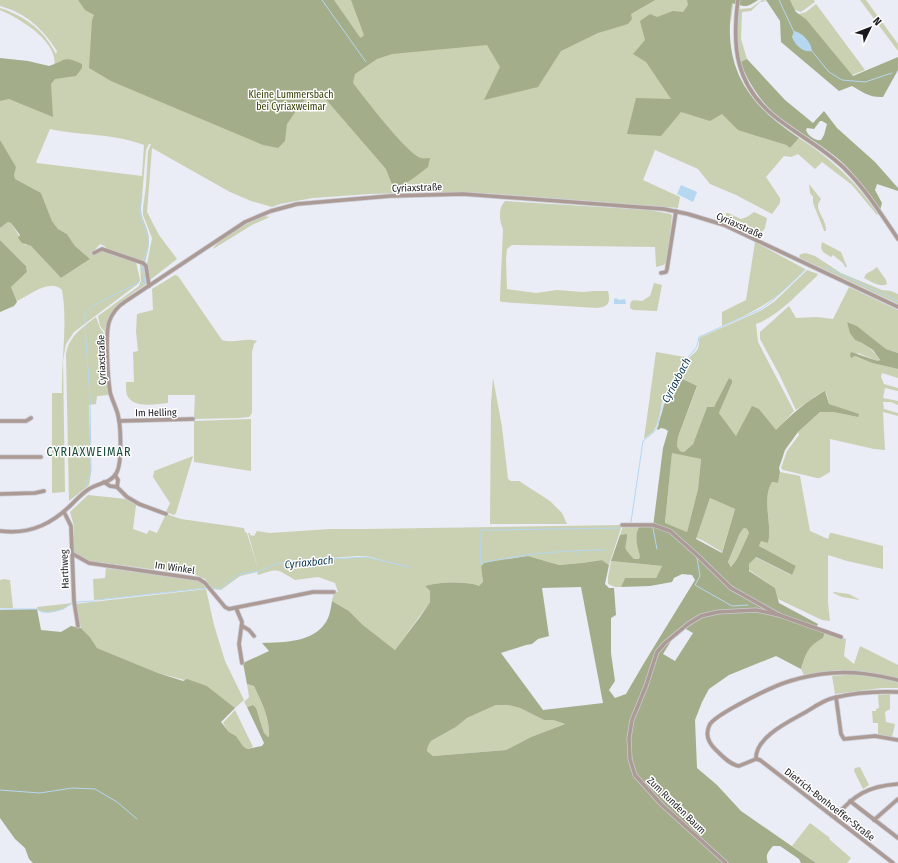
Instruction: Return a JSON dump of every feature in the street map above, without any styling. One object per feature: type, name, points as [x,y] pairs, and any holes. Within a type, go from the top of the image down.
[{"type":"street","points":[[738,0],[735,28],[737,55],[740,68],[750,88],[774,116],[828,154],[856,180],[898,239]]},
{"type":"street","name":"Cyriaxstraße","points":[[117,487],[118,482],[115,475],[119,463],[120,432],[119,421],[111,396],[108,379],[108,335],[109,323],[112,315],[121,304],[245,222],[271,211],[298,204],[385,196],[463,194],[676,211],[724,225],[898,307]]},
{"type":"street","points":[[660,273],[666,272],[667,269],[676,211]]},
{"type":"street","points":[[94,253],[102,249],[144,263],[146,266],[149,286]]},
{"type":"street","points":[[0,421],[26,422],[31,418]]},
{"type":"street","name":"Im Helling","points":[[119,421],[193,419]]},
{"type":"street","points":[[0,457],[42,457]]},
{"type":"street","points":[[0,531],[26,531],[48,522],[64,512],[89,489],[111,479],[115,475]]},
{"type":"street","points":[[104,482],[110,486],[117,487],[127,497],[139,504],[166,514]]},
{"type":"street","points":[[0,494],[35,493],[44,491]]},
{"type":"street","name":"Harthweg","points":[[64,512],[71,526],[73,554],[72,573],[78,626]]},
{"type":"street","points":[[622,525],[653,525],[670,531],[731,588],[779,615],[841,637]]},
{"type":"street","name":"Im Winkel","points":[[73,554],[89,564],[199,579],[205,583],[227,609],[236,608]]},
{"type":"street","points":[[242,663],[239,644],[242,626],[236,608],[313,592],[334,592]]},
{"type":"street","name":"Zum Runden Baum","points":[[726,863],[661,804],[635,775],[630,759],[629,738],[632,720],[646,686],[656,652],[688,624],[701,616],[718,612],[756,610],[779,615]]},
{"type":"street","points":[[242,626],[249,630],[254,636]]},
{"type":"street","points":[[898,680],[866,673],[846,672],[831,673],[790,681],[774,687],[720,716],[711,723],[708,732],[708,740],[724,757],[733,764],[739,766],[756,758],[760,745],[773,731],[831,698],[898,692]]},
{"type":"street","points":[[836,697],[841,734],[844,739],[875,736],[898,740]]},
{"type":"street","name":"Dietrich-Bonhoeffer-Straße","points":[[756,758],[893,863]]},
{"type":"street","points":[[835,818],[850,801],[860,794],[872,788],[898,784]]},
{"type":"street","points":[[874,820],[898,799]]},
{"type":"street","points":[[850,801],[898,837]]},
{"type":"green space","name":"Kleine Lummersbach bei Cyriaxweimar","points":[[0,0],[734,0],[729,32],[730,53],[761,137],[786,145],[790,148],[799,138],[822,154],[843,172],[878,214],[877,215],[852,185],[822,162],[815,169],[798,154],[791,157],[784,156],[766,177],[780,198],[780,203],[772,214],[736,195],[710,184],[698,169],[655,150],[643,180],[680,197],[678,208],[484,193],[435,192],[369,194],[313,198],[280,204],[272,207],[251,201],[230,192],[152,148],[147,212],[159,235],[177,259],[150,280],[147,264],[152,238],[143,215],[148,151],[151,144],[149,144],[146,150],[141,208],[149,237],[145,263],[106,249],[106,247],[100,244],[92,253],[93,254],[101,250],[136,262],[140,280],[139,283],[74,332],[66,344],[63,360],[65,492],[52,493],[52,393],[62,393],[64,303],[62,290],[52,286],[46,287],[17,301],[11,287],[27,272],[26,266],[0,240],[0,228],[8,222],[11,223],[25,245],[31,246],[61,278],[90,259],[75,246],[67,234],[58,229],[52,221],[41,193],[0,201],[0,59],[18,63],[21,61],[54,67],[54,58],[51,49],[45,40],[27,25],[0,10],[0,8],[21,17],[34,26],[51,45],[56,54],[57,51],[40,29],[33,23],[18,13],[0,6]],"holes":[[[50,129],[121,138],[144,145],[142,176],[37,163],[36,162]]]},
{"type":"green space","points":[[78,0],[334,0],[361,38],[364,35],[351,0],[655,0],[631,14],[632,19],[628,24],[598,33],[561,51],[538,87],[484,100],[500,67],[487,45],[392,54],[377,59],[355,74],[353,83],[396,136],[415,154],[422,158],[430,158],[428,167],[402,186],[393,187],[386,169],[323,96],[311,93],[300,105],[287,124],[285,141],[278,148],[263,145],[125,87],[111,81],[89,68],[92,20],[94,15],[85,10]]},
{"type":"green space","points":[[687,0],[758,0],[746,6],[732,3],[730,26],[731,46],[735,65],[742,82],[765,112],[799,138],[790,148],[786,145],[738,130],[722,114],[710,121],[681,112],[661,136],[627,134],[636,98],[671,99],[646,62],[633,54],[645,40],[640,21],[650,14],[657,17],[673,11],[683,12],[688,5]]},
{"type":"green space","points":[[762,0],[767,1],[760,2],[751,11],[742,12],[741,39],[747,59],[740,62],[737,39],[739,9],[751,8]]},
{"type":"green space","points":[[766,0],[790,0],[796,12],[806,19],[853,76],[898,57],[898,70],[883,97],[871,96],[852,86],[839,91],[781,42],[780,21]]},
{"type":"green space","points":[[790,0],[814,0],[815,2],[801,12],[795,10]]},
{"type":"green space","points":[[860,0],[866,0],[898,44],[898,51]]},
{"type":"green space","points":[[816,4],[865,70],[852,75],[806,19],[799,14],[806,12]]},
{"type":"green space","points":[[0,58],[28,61],[49,66],[67,59],[82,64],[82,68],[76,76],[55,79],[51,84],[53,117],[9,99],[0,101]]},
{"type":"green space","points":[[747,59],[785,100],[813,123],[824,111],[837,128],[875,162],[898,188],[898,191],[877,184],[875,190],[882,203],[880,210],[863,186],[836,157],[769,109],[754,90],[740,62]],"holes":[[[820,121],[827,124],[824,135],[821,140],[816,140],[810,136],[806,130],[807,128],[814,129]]]},
{"type":"green space","points":[[0,140],[16,167],[14,175],[15,179],[41,193],[52,221],[58,229],[67,234],[75,246],[90,259],[61,278],[31,246],[22,243],[18,238],[20,235],[11,223],[8,222],[0,228]]},
{"type":"green space","points":[[809,184],[821,199],[818,204],[818,208],[825,224],[826,231],[824,231],[813,203],[813,197],[810,193]]},
{"type":"green space","points":[[505,201],[649,210],[671,214],[670,242],[667,261],[664,265],[656,267],[655,247],[512,245],[507,249],[507,289],[536,293],[557,290],[583,292],[608,291],[609,301],[604,307],[597,308],[502,302],[500,301],[500,297],[503,229],[500,214],[501,207]]},
{"type":"green space","points":[[754,212],[767,218],[765,228],[762,232],[755,232],[726,216],[726,213],[728,213],[741,219]]},
{"type":"green space","points":[[264,216],[270,217],[252,225],[213,249],[229,234]]},
{"type":"green space","points":[[0,240],[26,266],[27,272],[11,287],[17,302],[14,306],[0,312]]},
{"type":"green space","points":[[755,242],[805,269],[787,288],[767,303],[722,326],[722,312],[746,300]]},
{"type":"green space","points":[[822,242],[841,252],[847,267],[845,267],[843,263],[833,255],[831,257],[823,252],[821,248]]},
{"type":"green space","points":[[806,253],[815,256],[841,273],[882,290],[891,291],[898,294],[898,304],[800,258],[799,256],[801,254]]},
{"type":"green space","points":[[140,263],[144,265],[145,285],[119,304],[110,316],[105,332],[100,326],[98,316],[139,286],[141,281]]},
{"type":"green space","points":[[877,267],[887,284],[878,285],[864,278],[866,274]]},
{"type":"green space","points":[[807,270],[818,274],[781,309],[765,320],[756,324],[758,342],[794,411],[776,431],[759,410],[736,436],[719,413],[732,383],[714,407],[707,407],[693,444],[684,452],[680,451],[677,446],[678,437],[697,387],[678,377],[686,362],[699,347],[699,339],[762,310],[775,301]]},
{"type":"green space","points":[[175,275],[178,276],[222,340],[257,341],[254,344],[252,352],[252,413],[249,417],[194,419],[195,395],[168,395],[168,403],[145,405],[134,402],[127,395],[126,382],[134,382],[133,352],[138,351],[136,331],[137,314],[153,310],[152,289]]},
{"type":"green space","points":[[654,283],[662,285],[657,311],[633,310],[630,308],[632,301],[642,301],[650,296]]},
{"type":"green space","points":[[849,287],[898,310],[898,353],[886,349],[857,326],[847,322],[855,340],[863,343],[869,348],[880,361],[858,353],[855,356],[872,363],[898,369],[898,378],[882,373],[881,377],[884,384],[898,388],[898,391],[885,388],[883,398],[898,401],[898,405],[891,402],[883,402],[884,409],[898,413],[898,416],[883,412],[885,450],[830,439],[830,472],[820,478],[817,478],[783,470],[781,468],[787,451],[799,435],[798,432],[820,412],[833,412],[858,417],[829,404],[826,392],[817,395],[796,410],[760,339],[760,332],[789,306],[796,318],[817,317],[833,319]]},
{"type":"green space","points":[[96,317],[100,328],[105,335],[106,381],[109,395],[97,396],[96,404],[89,405],[91,473],[89,485],[69,501],[66,354],[73,337]]},
{"type":"green space","points":[[847,322],[857,326],[886,349],[898,353],[898,369],[872,363],[855,356],[851,358],[851,352],[878,361],[880,360],[873,350],[855,340],[850,333]]},
{"type":"green space","points":[[656,352],[685,357],[662,403],[657,425],[653,432],[644,439]]},
{"type":"green space","points":[[678,377],[697,386],[678,437],[677,446],[680,451],[684,452],[693,444],[707,407],[714,407],[729,378],[732,380],[732,383],[719,413],[736,436],[752,406],[759,409],[776,430],[811,399],[825,391],[829,404],[859,414],[858,417],[833,412],[820,412],[798,432],[785,450],[779,468],[780,472],[778,483],[772,482],[767,496],[769,528],[768,543],[761,541],[759,546],[796,566],[792,575],[756,557],[749,564],[749,571],[775,588],[779,603],[818,624],[816,628],[825,632],[823,638],[808,650],[801,669],[776,656],[729,675],[709,689],[695,720],[697,768],[717,785],[741,811],[816,863],[801,863],[799,859],[780,846],[773,846],[768,854],[768,863],[33,863],[29,859],[25,848],[15,839],[0,818],[0,610],[37,609],[41,630],[61,632],[71,626],[81,628],[90,637],[97,648],[158,673],[183,681],[187,679],[207,686],[235,708],[221,722],[247,749],[262,746],[264,743],[247,707],[253,705],[256,708],[264,733],[268,737],[269,729],[264,710],[254,686],[247,684],[243,663],[269,651],[262,643],[297,640],[306,638],[313,634],[326,622],[332,601],[349,611],[363,625],[395,650],[430,602],[430,591],[425,586],[467,583],[479,586],[483,582],[481,567],[484,563],[528,556],[559,565],[602,560],[609,565],[605,584],[609,588],[614,588],[616,615],[611,618],[611,653],[615,681],[609,690],[615,698],[626,694],[695,580],[692,575],[682,574],[674,578],[672,582],[650,586],[621,587],[625,578],[656,578],[662,566],[611,561],[620,535],[627,534],[626,549],[634,559],[639,559],[640,556],[636,541],[637,530],[639,527],[653,527],[663,448],[668,431],[661,428],[658,430],[657,429],[664,405]],"holes":[[[672,453],[701,459],[698,489],[687,532],[665,523]],[[710,498],[735,509],[722,553],[696,539]],[[744,528],[747,529],[749,533],[737,559],[731,567],[728,562],[740,533]],[[581,587],[603,703],[543,710],[501,653],[532,644],[538,639],[549,636],[542,588]],[[684,628],[693,633],[675,661],[663,654],[673,638]],[[496,705],[508,705],[520,708],[544,720],[553,720],[565,724],[531,737],[506,750],[433,756],[427,751],[431,741],[456,727],[467,718]]]},
{"type":"green space","points":[[493,378],[502,427],[508,479],[511,481],[519,481],[550,501],[562,513],[567,524],[490,524],[491,403]]},
{"type":"green space","points":[[251,419],[251,471],[194,462],[194,421]]},
{"type":"green space","points":[[672,452],[701,459],[698,489],[687,532],[665,524]]},
{"type":"green space","points":[[193,456],[176,513],[174,515],[166,512],[170,503],[153,477],[154,471]]},
{"type":"green space","points":[[780,472],[800,476],[810,531],[828,539],[830,533],[832,533],[883,546],[883,569],[828,555],[828,603],[830,621],[822,620],[778,599],[775,588],[749,570],[749,564],[755,557],[791,575],[796,566],[759,546],[761,540],[768,543],[769,528],[767,496],[772,482],[778,483]]},
{"type":"green space","points":[[88,495],[126,499],[136,505],[133,529],[147,534],[149,530],[157,533],[166,514],[181,519],[244,528],[245,532],[247,533],[258,569],[248,533],[254,536],[257,531],[270,533],[330,529],[622,525],[609,565],[602,560],[559,565],[528,556],[511,558],[481,567],[483,582],[482,585],[479,586],[468,583],[452,583],[425,586],[430,591],[430,602],[395,650],[363,625],[349,611],[332,601],[334,592],[338,592],[335,583],[318,577],[295,580],[280,572],[270,571],[258,575],[257,572],[240,576],[221,590],[213,589],[205,579],[196,575],[89,561],[74,552],[74,526],[70,512]],"holes":[[[366,556],[393,563],[366,557],[279,563]]]},
{"type":"green space","points":[[710,498],[735,509],[722,552],[696,538]]},
{"type":"green space","points":[[623,526],[639,527],[636,537],[641,556],[639,559],[634,559],[627,551],[627,540],[620,535]]},
{"type":"green space","points":[[744,528],[747,529],[749,533],[737,559],[731,567],[728,562],[740,533]]},
{"type":"green space","points":[[611,561],[662,566],[656,578],[625,578],[621,587],[615,587],[608,584]]},
{"type":"green space","points":[[106,568],[196,580],[201,582],[206,588],[94,600],[93,579],[105,578]]},
{"type":"green space","points":[[0,580],[10,580],[13,608],[0,608]]},
{"type":"green space","points":[[206,589],[214,625],[225,661],[244,700],[235,708],[207,686],[158,673],[97,648],[90,637],[81,628],[75,604]]},
{"type":"green space","points":[[833,593],[849,594],[860,600],[842,597]]},
{"type":"green space","points":[[73,603],[55,612],[46,612],[37,609],[37,607]]},
{"type":"green space","points":[[825,632],[846,639],[844,656],[854,664],[860,646],[898,665],[898,679],[866,672],[840,670],[804,675],[801,669],[806,654],[812,643],[823,638]]},
{"type":"green space","points":[[868,675],[898,682],[898,688],[882,688],[835,694],[832,676]]},
{"type":"green space","points":[[247,684],[254,686],[267,716],[269,729],[268,737],[264,734],[259,717],[253,705],[247,707],[244,702],[249,697]]},
{"type":"green space","points":[[890,694],[890,709],[885,712],[886,722],[895,724],[892,737],[878,734],[878,723],[873,723],[872,711],[876,711],[876,709],[879,708],[878,695]]},
{"type":"green space","points":[[496,705],[508,705],[520,708],[544,720],[553,720],[565,724],[531,737],[506,750],[433,756],[427,751],[431,741],[456,727],[467,718]]},
{"type":"green space","points":[[235,710],[253,747],[247,749],[243,746],[236,736],[229,732],[223,723]]},
{"type":"green space","points":[[860,767],[869,785],[863,789],[854,771],[855,768]]},
{"type":"green space","points":[[810,823],[830,838],[829,839],[851,858],[847,863],[816,863],[792,846]]},
{"type":"water","points":[[794,31],[806,38],[812,51],[803,50],[795,43],[792,37]]},
{"type":"water","points":[[681,185],[697,192],[693,202],[677,194]]},
{"type":"water","points":[[616,298],[619,300],[625,299],[626,304],[614,304],[614,299]]},
{"type":"waterway","points":[[322,0],[366,62]]},
{"type":"waterway","points":[[779,0],[794,32]]},
{"type":"waterway","points":[[811,50],[829,72],[842,80],[865,82],[892,73]]},
{"type":"waterway","points":[[142,195],[140,215],[148,238],[148,248],[143,261]]},
{"type":"waterway","points":[[141,283],[145,282],[142,265]]},
{"type":"waterway","points":[[826,267],[898,301]]},
{"type":"waterway","name":"Cyriaxbach","points":[[631,522],[643,441],[654,432],[658,426],[660,412],[686,359],[697,346],[699,337],[761,309],[773,300],[805,270]]},
{"type":"waterway","points":[[93,306],[139,282]]},
{"type":"waterway","points":[[85,323],[85,314],[91,307]]},
{"type":"waterway","points":[[85,326],[90,397],[91,471],[86,486]]},
{"type":"waterway","name":"Cyriaxbach","points":[[494,530],[620,528]]},
{"type":"waterway","points":[[653,528],[657,549]]},
{"type":"waterway","name":"Cyriaxbach","points":[[481,564],[481,530],[492,530]]},
{"type":"waterway","name":"Cyriaxbach","points":[[482,563],[543,553],[605,550]]},
{"type":"waterway","name":"Cyriaxbach","points":[[575,551],[578,555]]},
{"type":"waterway","name":"Cyriaxbach","points":[[213,588],[221,588],[239,574],[260,571],[276,564],[295,561],[366,557],[409,567]]},
{"type":"waterway","points":[[697,558],[700,576],[695,585],[732,606],[748,605]]},
{"type":"waterway","name":"Cyriaxbach","points":[[97,600],[207,588]]},
{"type":"waterway","name":"Cyriaxbach","points":[[75,602],[95,601]]},
{"type":"waterway","name":"Cyriaxbach","points":[[0,609],[37,609],[42,612],[50,612],[63,609],[72,603]]},
{"type":"waterway","points":[[0,790],[40,793],[72,788],[95,789],[117,802],[137,819]]},
{"type":"district","name":"CYRIAXWEIMAR","points":[[89,452]]}]
